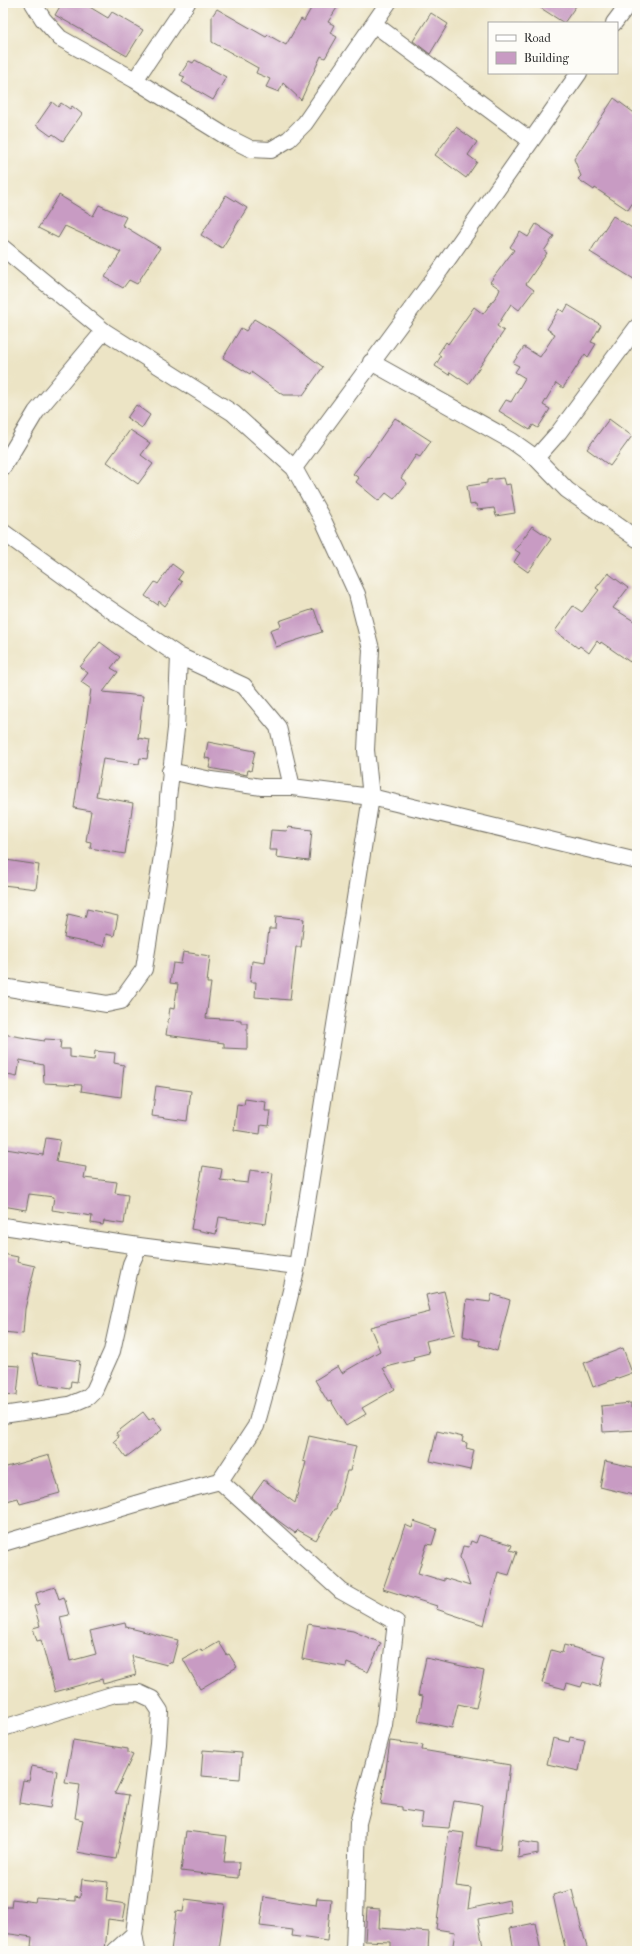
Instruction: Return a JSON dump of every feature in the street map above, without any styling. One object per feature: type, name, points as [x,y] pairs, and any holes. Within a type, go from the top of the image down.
[{"type":"street","points":[[34,3],[43,19],[60,38],[135,80],[227,137],[251,149],[271,150],[289,139],[305,124],[388,3]]},
{"type":"street","points":[[135,80],[188,3]]},
{"type":"street","points":[[615,22],[629,3]]},
{"type":"street","points":[[374,24],[530,140]]},
{"type":"street","points":[[294,468],[441,269],[530,140],[578,74]]},
{"type":"street","points":[[3,248],[104,332],[233,413],[294,468],[324,522],[357,594],[371,650],[366,750],[371,796],[296,1266],[272,1368],[256,1426],[220,1481],[166,1495],[3,1543]]},
{"type":"street","points":[[536,458],[559,432],[637,327]]},
{"type":"street","points":[[3,467],[36,412],[104,332]]},
{"type":"street","points":[[371,362],[512,441],[536,458],[567,490],[637,539]]},
{"type":"street","points":[[3,532],[108,608],[179,656],[244,686],[263,707],[278,727],[292,787]]},
{"type":"street","points":[[3,987],[107,1004],[121,1001],[144,969],[167,825],[170,771],[176,729],[179,656]]},
{"type":"street","points":[[170,771],[211,780],[262,787],[292,787],[371,796],[637,861]]},
{"type":"street","points":[[3,1226],[139,1246],[296,1266]]},
{"type":"street","points":[[3,1416],[69,1405],[88,1397],[94,1391],[112,1351],[131,1264],[139,1246]]},
{"type":"street","points":[[220,1481],[341,1591],[396,1622],[384,1724],[358,1823],[354,1951]]},
{"type":"street","points":[[3,1728],[115,1694],[139,1693],[152,1699],[160,1711],[158,1744],[134,1934],[137,1951]]},
{"type":"street","points":[[115,1951],[134,1934]]},
{"type":"building","points":[[62,3],[83,3],[108,18],[112,12],[143,30],[127,56],[55,15]]},
{"type":"building","points":[[314,3],[340,3],[328,22],[334,25],[330,33],[337,37],[325,58],[321,56],[301,100],[283,83],[279,92],[266,87],[270,79],[256,73],[258,68],[212,42],[212,16],[217,9],[266,37],[268,35],[286,45],[301,19],[304,21]]},
{"type":"building","points":[[533,3],[578,3],[565,22]]},
{"type":"building","points":[[431,13],[448,24],[430,54],[413,41]]},
{"type":"building","points":[[195,60],[226,77],[213,100],[182,82],[185,77],[180,75],[189,61],[193,63]]},
{"type":"building","points":[[614,98],[637,115],[637,196],[628,210],[595,188],[594,190],[578,179],[581,176],[574,159]]},
{"type":"building","points":[[52,102],[58,107],[61,103],[70,109],[72,106],[82,114],[63,141],[53,134],[51,136],[36,125]]},
{"type":"building","points":[[456,127],[477,142],[468,155],[477,162],[466,178],[435,155]]},
{"type":"building","points":[[59,195],[93,216],[99,205],[126,217],[122,225],[160,248],[137,284],[129,280],[123,288],[105,277],[121,252],[65,226],[58,238],[38,228]]},
{"type":"building","points":[[226,195],[247,208],[222,248],[201,235]]},
{"type":"building","points":[[613,216],[637,231],[637,281],[590,252]]},
{"type":"building","points":[[536,224],[554,236],[544,251],[547,253],[526,284],[534,290],[519,310],[511,304],[497,326],[504,331],[468,384],[450,372],[449,375],[435,366],[441,356],[438,354],[446,342],[448,344],[474,307],[483,314],[498,294],[500,289],[490,282],[514,250],[510,247],[520,232],[528,237]]},
{"type":"building","points":[[568,305],[601,325],[591,342],[596,344],[588,357],[585,354],[563,388],[556,383],[543,405],[550,409],[538,428],[533,425],[530,430],[499,411],[506,400],[511,402],[525,378],[515,372],[519,366],[513,363],[524,347],[540,357],[555,334],[547,329],[559,309],[564,312]]},
{"type":"building","points":[[254,319],[276,332],[323,367],[303,395],[283,395],[251,372],[250,374],[223,358],[241,328],[246,331]]},
{"type":"building","points":[[136,405],[150,415],[142,428],[127,418]]},
{"type":"building","points":[[395,418],[431,441],[420,457],[416,455],[401,478],[407,483],[394,499],[386,493],[379,501],[356,482],[359,478],[353,474],[367,456],[368,457]]},
{"type":"building","points":[[609,419],[632,436],[610,466],[587,449]]},
{"type":"building","points":[[130,430],[150,443],[141,455],[153,464],[138,484],[107,462]]},
{"type":"building","points":[[503,478],[505,485],[510,484],[515,513],[496,516],[494,508],[477,510],[476,504],[470,505],[467,486],[487,483],[487,480]]},
{"type":"building","points":[[532,526],[551,539],[528,572],[514,562],[520,553],[515,550]]},
{"type":"building","points":[[172,564],[183,572],[178,579],[182,582],[165,606],[159,601],[158,605],[145,596],[155,582],[158,584]]},
{"type":"building","points":[[608,573],[628,588],[613,608],[637,623],[637,652],[630,662],[601,642],[600,644],[597,641],[589,653],[580,646],[578,648],[555,631],[573,606],[582,612],[599,590],[596,588]]},
{"type":"building","points":[[314,609],[322,632],[276,647],[270,630],[281,626],[279,621]]},
{"type":"building","points":[[100,642],[120,657],[111,668],[118,672],[103,692],[143,696],[138,738],[150,740],[147,759],[140,758],[139,764],[103,759],[96,796],[133,803],[125,854],[90,848],[91,842],[86,841],[91,811],[74,808],[91,689],[81,682],[88,673],[80,667]]},
{"type":"building","points":[[208,742],[255,751],[251,771],[248,770],[247,775],[209,768],[211,759],[205,758]]},
{"type":"building","points":[[288,827],[312,830],[309,861],[276,857],[277,850],[269,850],[271,830],[287,831]]},
{"type":"building","points":[[6,860],[39,865],[36,889],[3,885]]},
{"type":"building","points":[[87,909],[118,916],[114,936],[106,934],[104,946],[64,938],[68,914],[85,918]]},
{"type":"building","points":[[276,916],[304,919],[301,947],[296,947],[290,1000],[255,997],[256,982],[250,982],[252,961],[265,963],[269,929],[275,929]]},
{"type":"building","points":[[183,952],[210,956],[207,983],[211,983],[206,1018],[241,1020],[241,1023],[247,1023],[247,1049],[224,1048],[224,1043],[166,1035],[170,1008],[174,1009],[178,984],[170,983],[173,963],[181,964]]},
{"type":"building","points":[[3,1034],[44,1041],[45,1039],[61,1040],[60,1049],[70,1049],[70,1057],[94,1060],[95,1051],[115,1053],[114,1063],[124,1065],[121,1097],[81,1091],[82,1085],[44,1083],[43,1065],[20,1060],[17,1077],[3,1074]]},
{"type":"building","points":[[156,1086],[191,1091],[187,1121],[152,1116]]},
{"type":"building","points":[[245,1099],[266,1102],[265,1111],[271,1111],[269,1126],[261,1125],[260,1134],[234,1130],[237,1104],[244,1105]]},
{"type":"building","points":[[46,1138],[60,1140],[56,1162],[86,1167],[84,1178],[117,1182],[115,1193],[128,1195],[124,1224],[104,1221],[103,1225],[91,1223],[92,1216],[52,1210],[54,1197],[29,1194],[26,1210],[3,1206],[3,1171],[6,1149],[43,1155]]},
{"type":"building","points":[[203,1166],[222,1169],[220,1180],[248,1183],[250,1170],[273,1173],[266,1224],[219,1217],[216,1234],[191,1229]]},
{"type":"building","points":[[3,1254],[18,1257],[17,1262],[35,1266],[25,1309],[23,1334],[3,1332]]},
{"type":"building","points":[[444,1291],[455,1334],[426,1341],[429,1353],[413,1357],[414,1360],[383,1368],[395,1389],[362,1408],[366,1414],[346,1426],[331,1401],[328,1402],[315,1380],[338,1366],[342,1373],[380,1351],[370,1327],[430,1312],[426,1295]]},
{"type":"building","points":[[492,1294],[510,1300],[497,1351],[479,1345],[480,1341],[463,1336],[467,1299],[490,1302]]},
{"type":"building","points":[[623,1348],[632,1373],[593,1387],[584,1363]]},
{"type":"building","points":[[32,1354],[80,1361],[77,1382],[71,1381],[70,1389],[39,1384]]},
{"type":"building","points":[[3,1365],[20,1366],[17,1395],[3,1394]]},
{"type":"building","points":[[631,1403],[631,1408],[637,1408],[637,1430],[603,1432],[601,1406]]},
{"type":"building","points":[[143,1412],[149,1420],[153,1417],[162,1430],[126,1457],[114,1441],[119,1437],[116,1433]]},
{"type":"building","points":[[437,1431],[463,1437],[462,1442],[467,1443],[466,1448],[474,1450],[470,1470],[430,1461]]},
{"type":"building","points":[[309,1436],[356,1446],[350,1471],[347,1471],[336,1509],[334,1509],[316,1540],[298,1530],[295,1533],[276,1519],[252,1497],[264,1480],[295,1503],[306,1462],[303,1461]]},
{"type":"building","points":[[49,1455],[60,1493],[20,1504],[18,1498],[3,1502],[3,1468]]},
{"type":"building","points":[[605,1461],[637,1468],[637,1496],[600,1487]]},
{"type":"building","points":[[414,1521],[437,1529],[432,1545],[427,1544],[418,1573],[444,1581],[444,1578],[470,1586],[460,1557],[463,1546],[469,1547],[471,1541],[476,1543],[479,1535],[512,1545],[510,1550],[517,1552],[509,1575],[498,1572],[484,1625],[436,1609],[437,1606],[383,1589],[405,1525],[412,1528]]},
{"type":"building","points":[[55,1587],[59,1599],[64,1597],[69,1615],[60,1617],[70,1661],[96,1654],[90,1631],[125,1623],[126,1627],[178,1640],[172,1663],[168,1662],[167,1665],[132,1656],[136,1675],[103,1684],[102,1679],[55,1692],[41,1640],[37,1641],[33,1628],[40,1626],[34,1606],[39,1604],[36,1593]]},
{"type":"building","points":[[308,1624],[353,1631],[381,1643],[368,1672],[347,1663],[346,1667],[302,1659]]},
{"type":"building","points":[[219,1642],[237,1667],[200,1689],[183,1659],[201,1649],[202,1652]]},
{"type":"building","points":[[564,1645],[606,1656],[599,1687],[583,1682],[581,1687],[567,1683],[565,1689],[542,1683],[551,1650],[562,1653]]},
{"type":"building","points":[[426,1658],[484,1671],[476,1708],[458,1704],[452,1728],[418,1721],[423,1696],[418,1695]]},
{"type":"building","points":[[570,1737],[585,1740],[579,1771],[547,1764],[553,1738],[569,1742]]},
{"type":"building","points":[[73,1740],[128,1749],[128,1753],[133,1755],[115,1793],[129,1795],[116,1859],[77,1852],[83,1820],[75,1818],[80,1785],[65,1783]]},
{"type":"building","points":[[390,1741],[423,1745],[422,1750],[510,1765],[500,1850],[476,1846],[482,1805],[454,1801],[449,1828],[421,1826],[423,1813],[402,1810],[402,1807],[381,1804]]},
{"type":"building","points":[[203,1750],[242,1753],[240,1779],[201,1776]]},
{"type":"building","points":[[32,1766],[57,1771],[51,1808],[19,1803],[23,1780],[29,1781]]},
{"type":"building","points":[[186,1831],[227,1836],[224,1862],[239,1862],[238,1878],[181,1871]]},
{"type":"building","points":[[449,1831],[464,1833],[456,1886],[471,1888],[468,1909],[509,1900],[511,1912],[478,1919],[483,1947],[452,1951],[455,1932],[436,1929]]},
{"type":"building","points":[[519,1841],[538,1844],[538,1854],[518,1858]]},
{"type":"building","points":[[82,1879],[108,1882],[106,1901],[126,1904],[123,1921],[108,1919],[105,1951],[37,1951],[38,1948],[31,1947],[32,1937],[3,1933],[6,1907],[11,1907],[12,1899],[35,1902],[36,1898],[75,1901],[75,1896],[80,1897]]},
{"type":"building","points":[[572,1890],[588,1951],[566,1951],[553,1895]]},
{"type":"building","points":[[264,1897],[316,1905],[317,1898],[331,1899],[327,1941],[292,1936],[293,1930],[260,1926]]},
{"type":"building","points":[[185,1899],[225,1904],[219,1951],[171,1951],[176,1911],[183,1912]]},
{"type":"building","points":[[367,1908],[380,1909],[379,1928],[429,1932],[428,1951],[391,1951],[391,1942],[365,1941]]},
{"type":"building","points":[[535,1923],[541,1951],[514,1951],[510,1928]]}]
